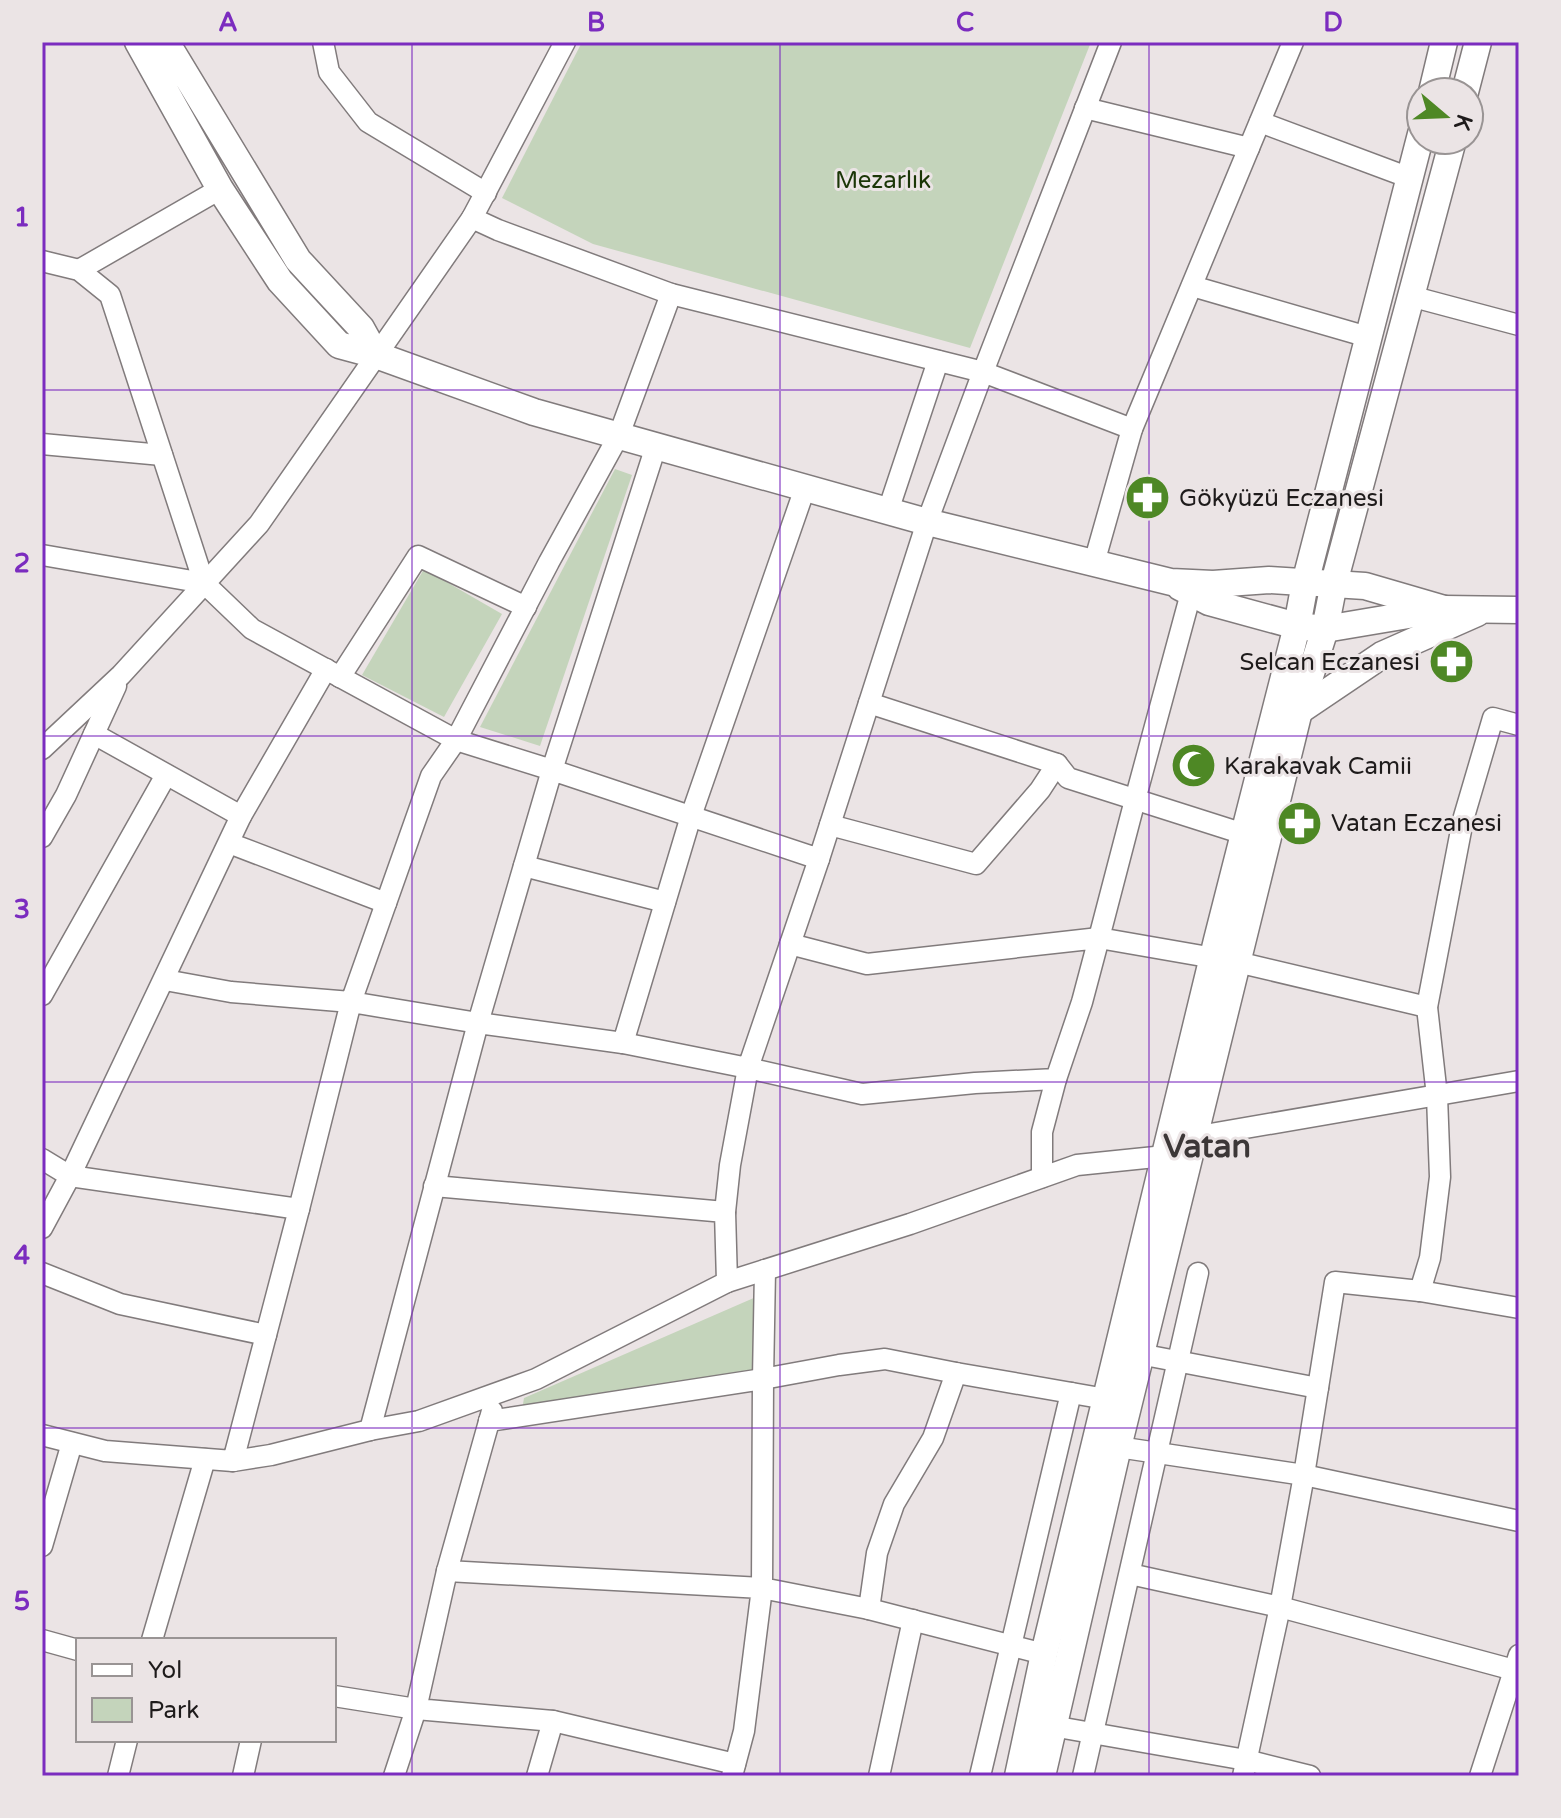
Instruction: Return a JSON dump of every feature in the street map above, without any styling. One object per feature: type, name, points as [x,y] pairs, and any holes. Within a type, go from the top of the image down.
[{"type":"street","points":[[138,42],[220,189],[280,281],[339,345],[376,355],[534,412],[927,522],[1094,563],[1181,588],[1209,602],[1297,626],[1325,629],[1444,609],[1518,608]]},
{"type":"street","points":[[166,42],[298,260],[361,328],[376,355]]},
{"type":"street","points":[[323,42],[329,72],[368,122],[486,193]]},
{"type":"street","points":[[42,749],[121,675],[259,524],[472,218],[565,42]]},
{"type":"street","points":[[727,1282],[725,1212],[730,1165],[748,1068],[927,522],[1111,42]]},
{"type":"street","points":[[1094,563],[1132,429],[1293,42]]},
{"type":"street","points":[[1436,76],[1444,42]]},
{"type":"street","points":[[1469,76],[1478,42]]},
{"type":"street","points":[[1085,108],[1249,148]]},
{"type":"street","points":[[1260,122],[1410,178]]},
{"type":"street","points":[[1225,960],[1244,834],[1305,583],[1416,156]]},
{"type":"street","points":[[1042,1776],[1118,1447],[1129,1352],[1225,960],[1325,629],[1334,583],[1449,156]]},
{"type":"street","points":[[79,270],[220,189]]},
{"type":"street","points":[[472,218],[671,294],[983,372],[1132,429]]},
{"type":"street","points":[[42,261],[79,270],[110,295],[204,583],[252,629],[456,740],[819,859]]},
{"type":"street","points":[[1192,286],[1368,337]]},
{"type":"street","points":[[233,1461],[351,1002],[431,776],[456,740],[619,435],[671,294]]},
{"type":"street","points":[[1410,296],[1519,325]]},
{"type":"street","points":[[888,511],[938,361]]},
{"type":"street","points":[[42,444],[162,455]]},
{"type":"street","points":[[370,1430],[478,1023],[552,770],[656,446]]},
{"type":"street","points":[[623,1043],[691,816],[805,488]]},
{"type":"street","points":[[42,555],[204,583]]},
{"type":"street","points":[[42,1228],[165,980],[241,816],[333,673],[418,556],[526,607]]},
{"type":"street","points":[[1181,588],[1269,580],[1334,583],[1365,586],[1444,609]]},
{"type":"street","points":[[1042,1177],[1042,1132],[1082,1002],[1135,800],[1181,588]]},
{"type":"street","points":[[1299,711],[1382,655],[1485,609]]},
{"type":"street","points":[[42,837],[66,795],[121,675]]},
{"type":"street","points":[[869,703],[1057,764],[1068,778],[1244,834]]},
{"type":"street","points":[[1420,1291],[1430,1258],[1440,1177],[1437,1096],[1427,1007],[1463,820],[1493,718],[1519,725]]},
{"type":"street","points":[[94,734],[241,816]]},
{"type":"street","points":[[830,825],[976,864],[1040,790],[1057,764]]},
{"type":"street","points":[[42,995],[166,775]]},
{"type":"street","points":[[229,843],[386,903]]},
{"type":"street","points":[[524,866],[665,902]]},
{"type":"street","points":[[790,944],[867,964],[1099,938],[1225,960],[1427,1007]]},
{"type":"street","points":[[165,980],[231,992],[351,1002],[623,1043],[862,1094],[1056,1079]]},
{"type":"street","points":[[42,1435],[105,1451],[233,1461],[419,1421],[536,1379],[727,1282],[910,1224],[1077,1165],[1519,1081]]},
{"type":"street","points":[[42,1159],[70,1176],[299,1209]]},
{"type":"street","points":[[434,1186],[725,1212]]},
{"type":"street","points":[[336,1696],[416,1709],[553,1721],[734,1770],[744,1731],[762,1588],[765,1270]]},
{"type":"street","points":[[42,1273],[120,1304],[266,1335]]},
{"type":"street","points":[[1083,1776],[1198,1273]]},
{"type":"street","points":[[1244,1768],[1280,1607],[1335,1282],[1420,1291],[1519,1308]]},
{"type":"street","points":[[1129,1352],[1318,1388]]},
{"type":"street","points":[[1018,1776],[1044,1654],[1106,1399],[1129,1352]]},
{"type":"street","points":[[489,1421],[885,1359],[1106,1399]]},
{"type":"street","points":[[869,1609],[877,1553],[894,1504],[933,1438],[956,1373]]},
{"type":"street","points":[[394,1776],[416,1709],[447,1571],[497,1393]]},
{"type":"street","points":[[980,1776],[1071,1393]]},
{"type":"street","points":[[42,1546],[72,1443]]},
{"type":"street","points":[[1118,1447],[1304,1475],[1519,1521]]},
{"type":"street","points":[[153,1638],[205,1459]]},
{"type":"street","points":[[447,1571],[762,1588],[869,1609],[1044,1654]]},
{"type":"street","points":[[1130,1574],[1517,1662],[1480,1776]]},
{"type":"street","points":[[879,1776],[913,1620]]},
{"type":"street","points":[[42,1640],[76,1649]]},
{"type":"street","points":[[537,1776],[553,1721]]},
{"type":"street","points":[[1052,1726],[1244,1768],[1310,1776]]},
{"type":"street","points":[[118,1776],[126,1742]]},
{"type":"street","points":[[243,1776],[251,1742]]},
{"type":"green space","name":"Mezarlık","points":[[582,42],[1091,42],[970,348],[593,244],[502,198]]},
{"type":"green space","points":[[615,469],[632,475],[540,746],[480,727]]},
{"type":"green space","points":[[424,569],[502,614],[444,717],[362,675]]},
{"type":"green space","points":[[756,1297],[754,1374],[522,1410],[524,1398]]},
{"type":"place","name":"Gökyüzü Eczanesi","points":[[1148,498]]},
{"type":"place","name":"Selcan Eczanesi","points":[[1451,662]]},
{"type":"place","name":"Karakavak Camii","points":[[1193,766]]},
{"type":"place","name":"Vatan Eczanesi","points":[[1300,823]]},
{"type":"district","name":"Vatan","points":[[1207,1146]]}]
